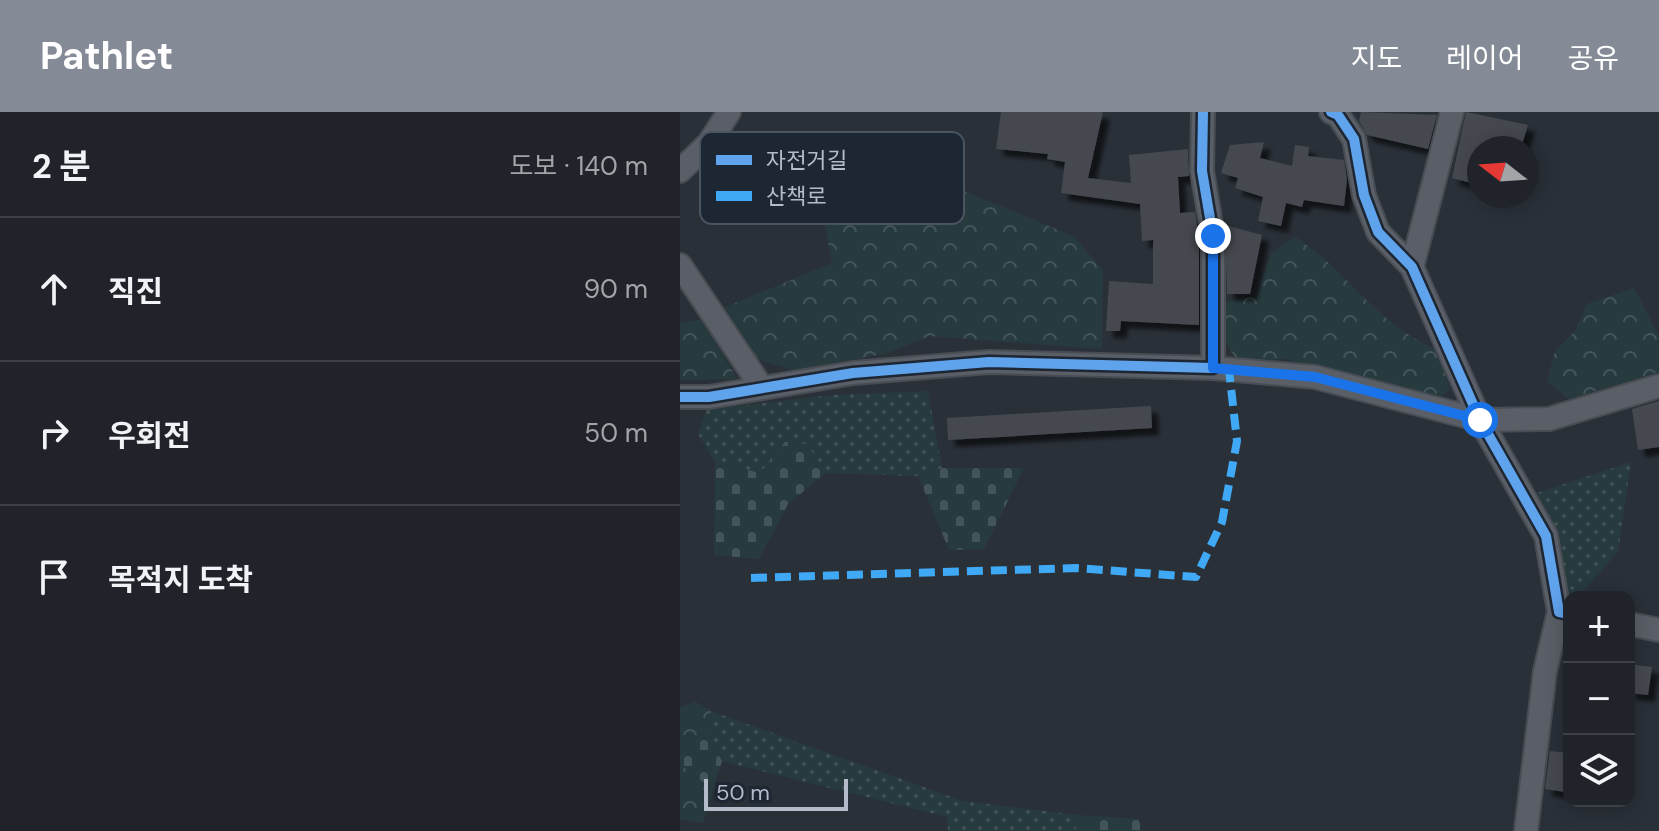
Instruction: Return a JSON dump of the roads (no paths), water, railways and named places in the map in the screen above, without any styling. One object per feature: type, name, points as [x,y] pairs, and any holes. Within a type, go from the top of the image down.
[{"type":"street","points":[[716,132],[729,112]]},
{"type":"street","points":[[1203,112],[1202,171],[1213,236],[1213,368]]},
{"type":"street","points":[[1331,112],[1354,139],[1364,195],[1378,232],[1412,267],[1480,420],[1546,536],[1563,609]]},
{"type":"street","points":[[1412,267],[1452,112]]},
{"type":"street","points":[[680,171],[700,152]]},
{"type":"street","points":[[680,265],[762,388]]},
{"type":"street","points":[[680,397],[853,373],[989,362],[1213,368],[1315,377],[1480,420],[1549,419],[1659,386]]},
{"type":"street","points":[[1526,831],[1545,671],[1563,616]]},
{"type":"street","points":[[1635,625],[1659,630]]}]
